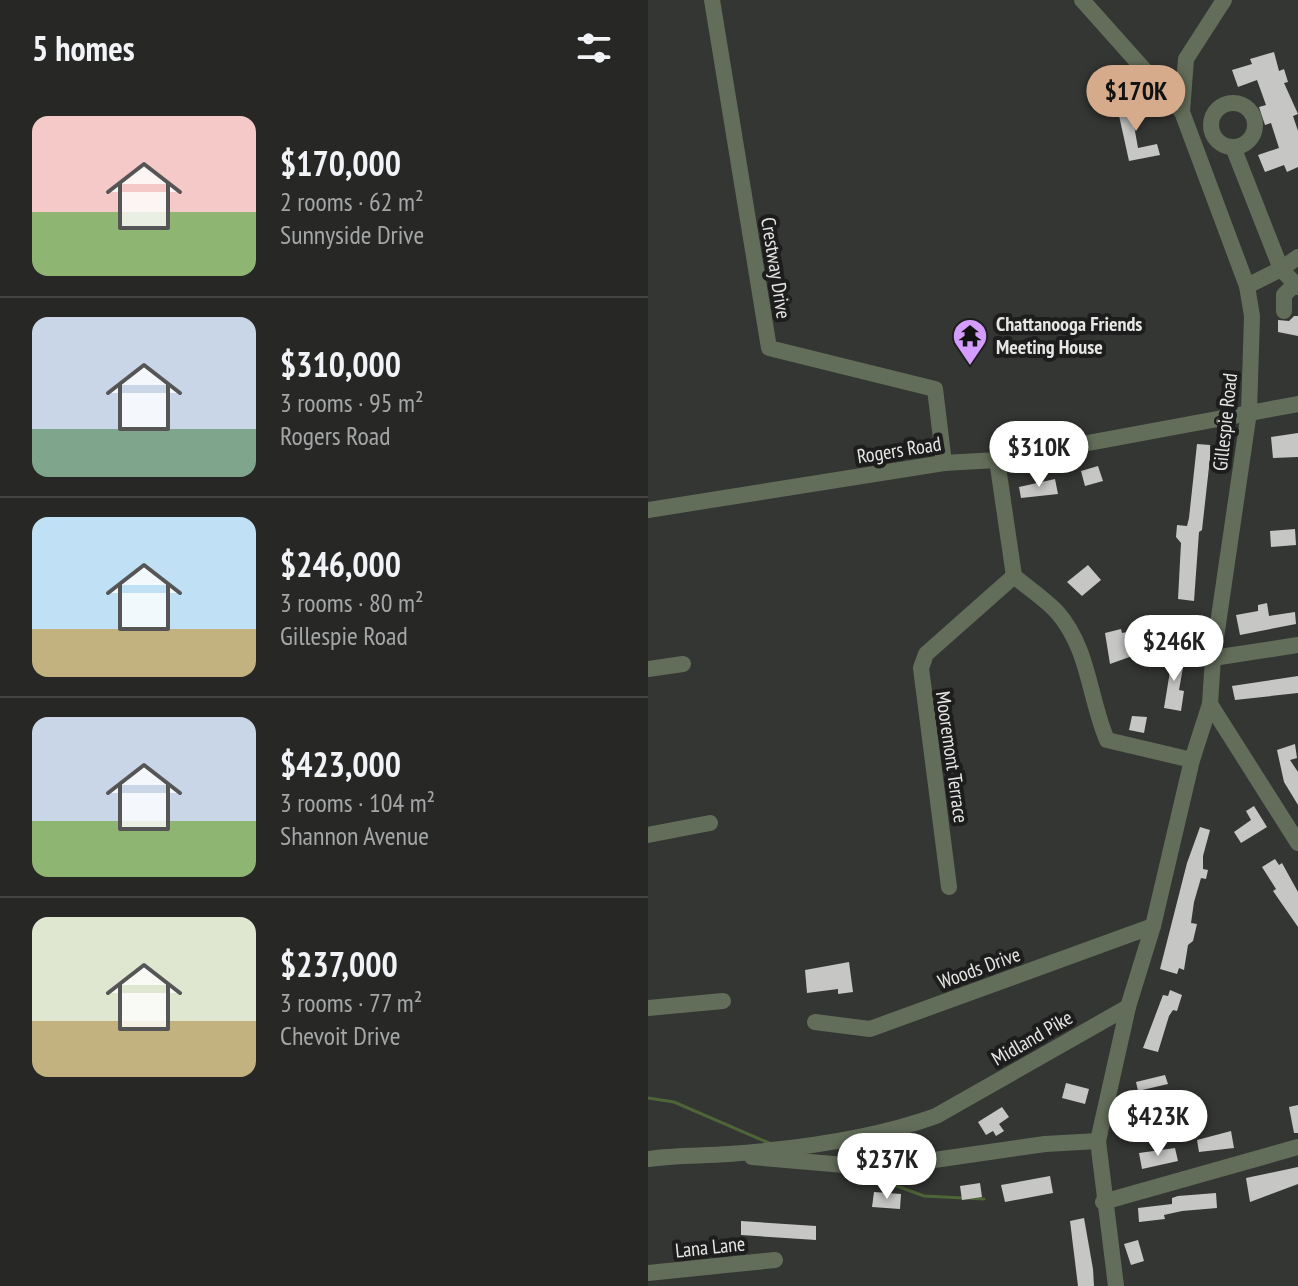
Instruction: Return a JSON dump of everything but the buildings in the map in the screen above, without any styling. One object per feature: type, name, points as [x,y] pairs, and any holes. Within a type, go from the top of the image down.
[{"type":"street","name":"Crestway Drive","points":[[712,0],[769,348],[935,389],[944,463]]},
{"type":"street","points":[[1082,0],[1182,112]]},
{"type":"street","name":"Gillespie Road","points":[[1210,704],[1213,658],[1249,412],[1252,316],[1247,286],[1182,112],[1186,59],[1224,0]]},
{"type":"street","points":[[1233,147],[1281,269],[1296,285],[1284,295],[1284,311]]},
{"type":"street","points":[[1247,286],[1298,257]]},
{"type":"street","name":"Rogers Road","points":[[648,510],[944,463],[997,460],[1298,404]]},
{"type":"street","points":[[997,460],[1014,576],[1057,612],[1073,635],[1084,661],[1095,712],[1107,740],[1192,760]]},
{"type":"street","name":"Mooremont Terrace","points":[[949,887],[921,668],[926,654],[1014,576]]},
{"type":"street","points":[[1213,658],[1298,645]]},
{"type":"street","points":[[648,669],[683,664]]},
{"type":"street","points":[[1116,1286],[1103,1202],[1098,1141],[1128,1007],[1153,926],[1192,760],[1210,704]]},
{"type":"street","points":[[1210,704],[1293,825],[1298,843]]},
{"type":"street","points":[[648,835],[710,823]]},
{"type":"street","name":"Woods Drive","points":[[815,1022],[870,1029],[1153,926]]},
{"type":"street","points":[[648,1008],[723,1001]]},
{"type":"street","name":"Midland Pike","points":[[648,1159],[731,1154],[851,1137],[936,1116],[1128,1007]]},
{"type":"street","points":[[731,1154],[824,1166],[879,1168],[1045,1144],[1098,1141]]},
{"type":"street","points":[[1103,1202],[1298,1147]]},
{"type":"street","name":"Lana Lane","points":[[648,1273],[775,1260]]},
{"type":"waterway","points":[[648,1098],[674,1102],[769,1143]]},
{"type":"waterway","points":[[864,1174],[924,1196],[984,1199]]},
{"type":"place","name":"Chattanooga Friends Meeting House","points":[[970,367]]}]
